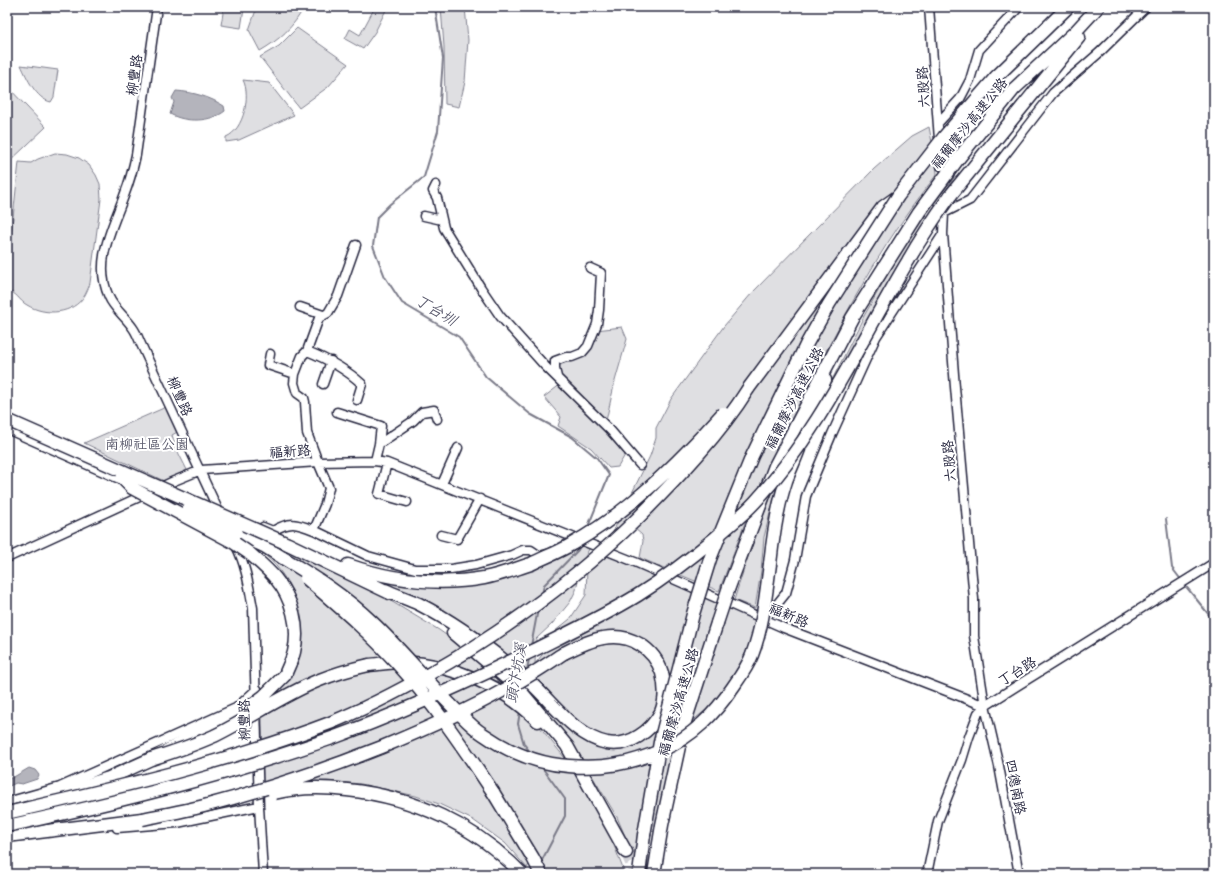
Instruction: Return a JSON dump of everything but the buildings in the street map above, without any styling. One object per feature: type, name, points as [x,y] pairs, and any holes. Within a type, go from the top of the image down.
[{"type":"highway","name":"福爾摩沙高速公路","points":[[639,874],[660,742],[677,671],[710,559],[752,456],[806,345],[829,304],[898,196],[944,137],[996,77],[1068,7]]},
{"type":"highway","name":"福爾摩沙高速公路","points":[[654,874],[662,826],[683,728],[729,587],[775,466],[852,318],[919,212],[958,159],[1014,89],[1075,32],[1098,7]]},
{"type":"highway","points":[[7,826],[125,800],[173,787],[236,769],[336,736],[454,688],[516,659],[597,619],[674,571],[741,516],[755,502],[794,454],[821,416],[927,229],[950,196],[1028,98],[1086,29],[1098,7]]},
{"type":"highway","points":[[7,812],[196,767],[270,745],[361,709],[409,685],[498,633],[557,589],[609,546],[663,493],[735,410],[748,388],[883,207],[898,196]]},
{"type":"highway","points":[[7,427],[122,478],[264,546],[322,581],[358,608],[417,668],[447,702],[482,734],[508,749],[532,760],[556,765],[583,768],[610,766],[623,764],[649,756],[692,733],[717,710],[742,675],[752,655],[759,628],[770,564],[773,536],[786,482],[822,393],[830,359]]},
{"type":"highway","points":[[288,544],[364,570],[394,578],[425,581],[452,581],[484,578],[531,564],[572,544],[601,525],[638,497],[688,451],[736,397],[748,388]]},
{"type":"highway","points":[[7,420],[288,544],[418,604],[446,620],[483,645],[526,679],[575,727],[592,738],[608,743],[623,742],[633,740],[649,729],[661,711],[665,700],[664,686],[659,665],[647,649],[631,639],[616,637],[593,640],[564,653],[504,691],[469,709],[430,727],[362,754],[314,773],[268,788],[203,806],[142,819]]},
{"type":"highway","points":[[7,812],[109,778],[151,759],[238,713],[264,696],[284,675],[290,665],[296,639],[294,616],[283,590],[276,579],[249,553],[233,542],[132,488],[122,478]]},
{"type":"highway","points":[[283,558],[354,619],[409,677],[456,737],[493,792],[541,874]]},
{"type":"highway","points":[[385,590],[458,636],[522,700],[532,715],[558,741],[586,778],[626,852]]},
{"type":"highway","points":[[151,759],[188,747],[215,735],[316,681],[369,665],[402,662],[428,665],[468,675],[507,696],[522,700]]},
{"type":"highway","points":[[7,836],[177,815],[225,806],[285,790],[332,788],[365,792],[410,803],[444,817],[486,842],[511,862],[522,874]]},
{"type":"street","name":"柳豐路","points":[[157,7],[136,155],[132,174],[107,240],[102,266],[103,280],[109,298],[115,308],[133,328],[140,342],[218,510],[241,555],[249,582],[253,608],[257,689],[263,874]]},
{"type":"street","name":"六股路","points":[[930,7],[941,166]]},
{"type":"street","points":[[938,123],[960,99],[970,80],[979,50],[1019,7]]},
{"type":"street","name":"六股路","points":[[985,706],[974,636],[974,599],[954,387],[943,234],[944,213],[970,200],[1052,93],[1099,53],[1146,7]]},
{"type":"street","points":[[436,185],[433,191],[437,198],[444,228],[500,316],[524,344],[611,432],[640,465]]},
{"type":"street","points":[[424,216],[442,220]]},
{"type":"street","points":[[765,619],[786,593],[795,560],[806,496],[876,337],[943,234]]},
{"type":"street","points":[[314,530],[325,504],[329,488],[307,433],[305,402],[304,398],[297,393],[294,383],[295,374],[302,356],[307,351],[318,318],[328,313],[338,296],[356,245]]},
{"type":"street","points":[[558,378],[555,369],[555,361],[582,353],[588,346],[597,324],[601,273],[590,268]]},
{"type":"street","points":[[300,306],[323,315]]},
{"type":"street","points":[[307,351],[331,361],[356,378],[362,384],[357,400]]},
{"type":"street","points":[[270,354],[268,365],[295,374]]},
{"type":"street","points":[[323,384],[331,361]]},
{"type":"street","points":[[379,444],[413,421],[422,412],[434,410],[437,419]]},
{"type":"street","points":[[337,412],[381,426],[375,461]]},
{"type":"street","points":[[442,484],[458,448]]},
{"type":"street","name":"福新路","points":[[7,558],[200,470],[318,462],[375,461],[387,463],[480,499],[635,562],[765,619],[985,706]]},
{"type":"street","points":[[387,463],[379,494],[407,502]]},
{"type":"street","points":[[441,535],[457,539],[480,499]]},
{"type":"street","points":[[218,510],[273,531],[284,524],[299,524],[368,556],[415,569],[451,569],[476,565],[512,555],[523,550],[531,550],[540,556],[579,540]]},
{"type":"street","name":"丁台路","points":[[927,874],[938,821],[962,760],[978,713],[985,706],[1214,563]]},
{"type":"street","points":[[7,802],[60,787],[236,708],[257,689]]},
{"type":"street","name":"四德南路","points":[[985,706],[1019,874]]},
{"type":"street","points":[[7,839],[177,823],[260,806]]},
{"type":"green space","points":[[224,7],[244,9],[241,28],[221,25]]},
{"type":"green space","points":[[257,7],[304,7],[291,27],[260,51],[249,30]]},
{"type":"green space","points":[[375,7],[387,8],[375,32],[363,49],[345,39],[350,29],[360,35]]},
{"type":"green space","points":[[441,7],[465,7],[468,40],[465,82],[459,107],[445,104],[444,47]]},
{"type":"green space","points":[[297,28],[348,64],[328,87],[299,108],[260,57],[279,46]]},
{"type":"green space","points":[[21,65],[58,70],[54,97],[51,102],[41,97],[36,92],[29,82]]},
{"type":"green space","points":[[243,80],[269,83],[294,115],[239,140],[226,142],[226,137],[237,127],[244,112],[246,94]]},
{"type":"green space","points":[[7,86],[46,127],[7,164]]},
{"type":"green space","points":[[929,127],[937,174],[911,208],[875,263],[826,351],[765,475],[719,591],[640,558],[643,541],[642,535],[627,522],[608,542],[650,456],[656,438],[656,428],[671,399],[724,326],[752,293],[874,169],[912,136]]},
{"type":"green space","points":[[55,153],[67,154],[79,158],[89,165],[100,184],[101,199],[88,289],[80,302],[73,307],[58,312],[50,312],[34,309],[24,303],[14,293],[7,291],[7,273],[19,162],[31,163]]},
{"type":"green space","points":[[955,176],[910,248],[820,410],[829,386],[864,316],[898,256],[936,200]]},
{"type":"green space","points":[[622,327],[627,339],[615,381],[606,421],[560,377],[556,368],[559,362],[576,359],[585,354],[596,330]]},
{"type":"green space","points":[[561,384],[625,455],[618,467],[609,468],[591,448],[558,426],[561,417],[544,397]]},
{"type":"green space","name":"南柳社區公園","points":[[166,407],[179,431],[172,435],[187,470],[164,481],[84,443]]},
{"type":"green space","points":[[778,481],[764,537],[761,571],[755,608],[734,600],[765,510]]},
{"type":"green space","points":[[273,534],[439,630],[474,655],[497,676],[504,684],[456,664],[420,660],[353,674],[373,670],[424,668],[462,679],[494,693],[539,726],[577,773],[610,835],[625,874],[548,874],[536,852],[527,868],[505,843],[473,820],[439,804],[416,796],[361,784],[327,781],[306,782],[263,793],[262,715],[260,703],[297,662],[303,634],[297,604],[284,577],[263,553],[253,547]]},
{"type":"green space","points":[[577,544],[590,547],[581,565],[576,590],[570,602],[552,624],[536,639],[535,664],[545,651],[554,632],[570,619],[586,595],[587,568],[594,550],[713,599],[755,619],[750,642],[730,681],[712,705],[690,723],[713,617],[697,663],[671,753],[669,771],[656,832],[638,829],[635,860],[617,817],[577,751],[553,722],[473,643],[361,573],[449,584]]},
{"type":"shaded area","points":[[176,91],[189,92],[207,98],[224,106],[225,111],[213,117],[198,120],[176,117],[170,114],[174,102],[172,98]]},
{"type":"shaded area","points":[[29,768],[35,770],[39,775],[37,779],[22,784],[16,783],[7,787],[7,778],[12,778]]},
{"type":"waterway","name":"丁台圳","points":[[435,7],[443,58],[438,131],[424,177],[390,204],[377,217],[373,246],[385,277],[402,303],[459,337],[486,377],[530,414],[572,437],[597,458],[609,475],[587,529]]},
{"type":"waterway","points":[[1166,519],[1172,568],[1182,581]]},
{"type":"waterway","name":"頭汴坑溪","points":[[542,595],[544,585],[578,550],[581,544]]},
{"type":"waterway","points":[[1184,584],[1214,621]]},
{"type":"waterway","name":"頭汴坑溪","points":[[531,646],[538,609]]},
{"type":"waterway","name":"頭汴坑溪","points":[[527,671],[529,658]]},
{"type":"waterway","name":"頭汴坑溪","points":[[520,711],[518,724],[524,744],[531,753]]},
{"type":"waterway","name":"頭汴坑溪","points":[[540,864],[565,816],[565,799],[541,766]]},
{"type":"tunnel","points":[[626,852],[636,874]]}]
